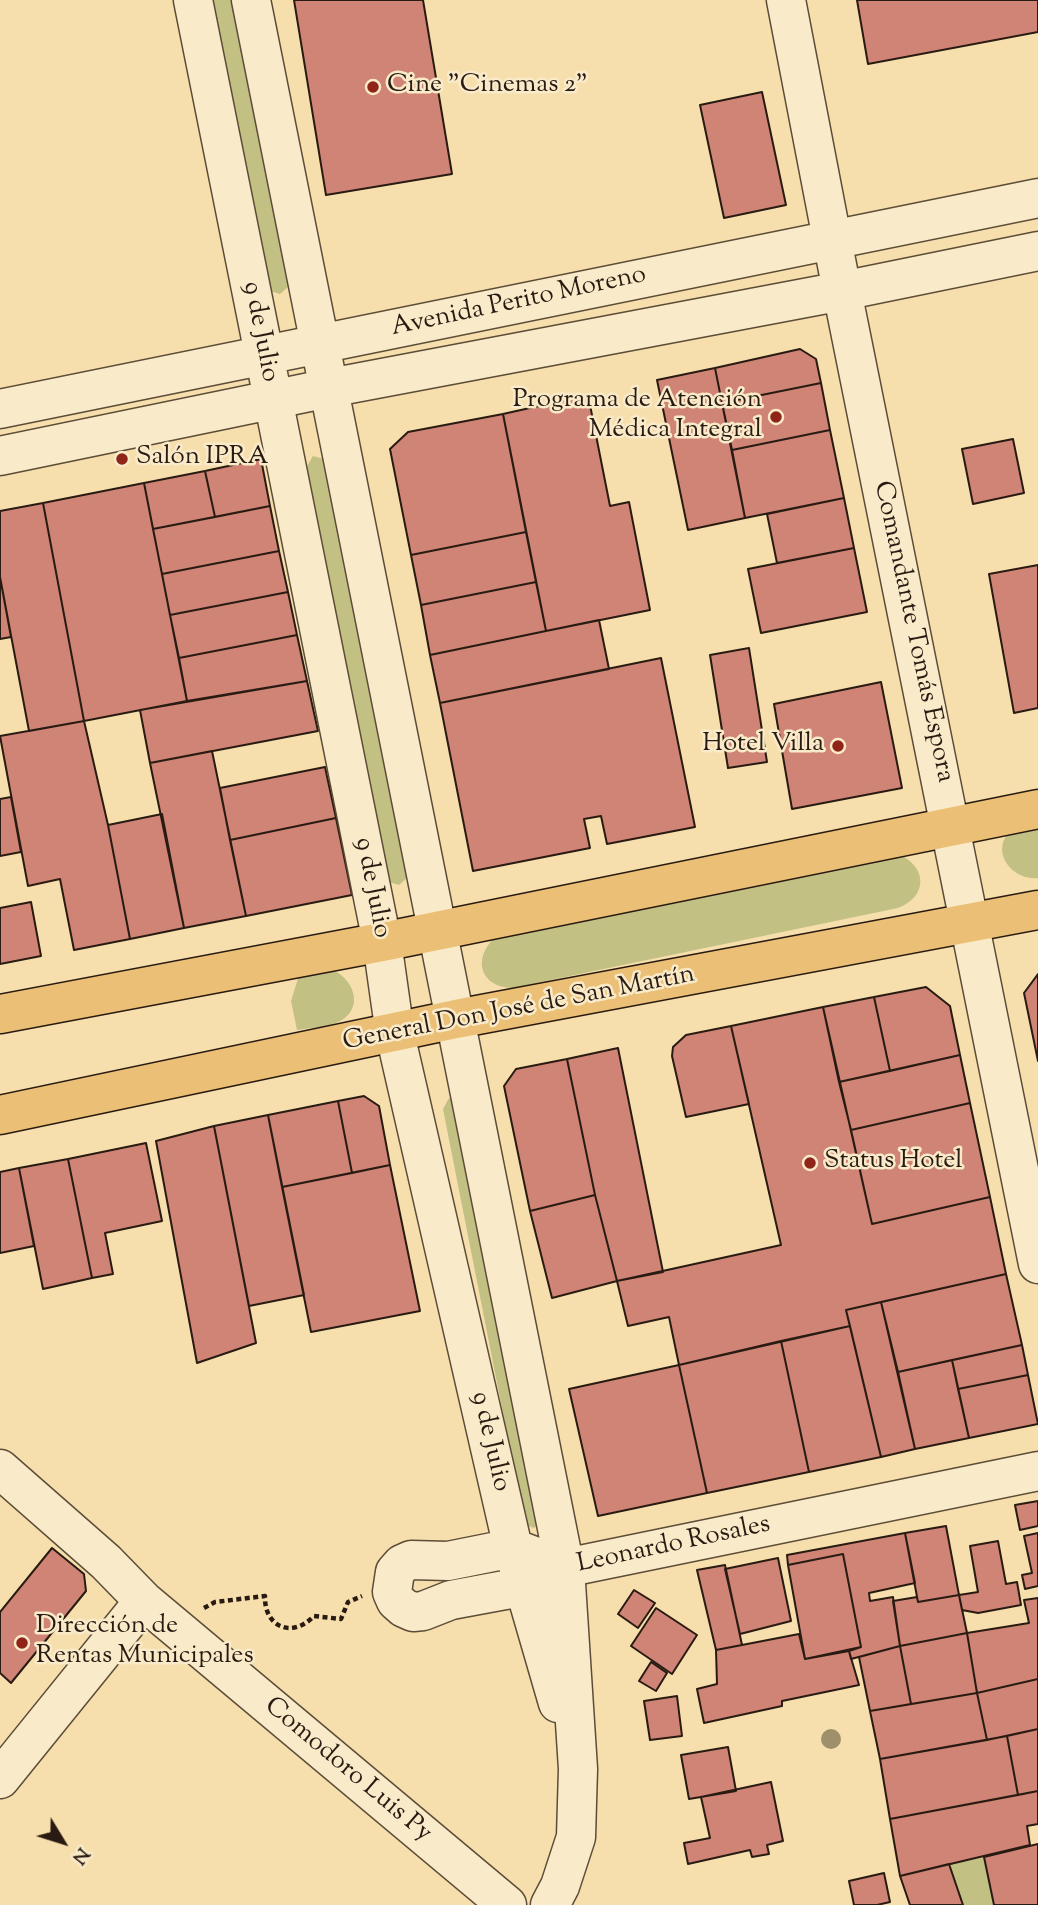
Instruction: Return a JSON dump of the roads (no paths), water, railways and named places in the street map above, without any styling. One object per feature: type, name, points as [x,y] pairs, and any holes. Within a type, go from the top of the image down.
[{"type":"main road","points":[[0,1014],[382,942],[1038,809]]},
{"type":"main road","name":"General Don José de San Martín","points":[[0,1115],[395,1034],[456,1019],[1038,910]]},
{"type":"street","name":"9 de Julio","points":[[193,0],[382,942],[395,1034],[513,1548],[578,1769]]},
{"type":"street","name":"9 de Julio","points":[[251,0],[565,1574],[578,1769],[576,1837],[560,1886],[550,1905]]},
{"type":"street","name":"Comandante Tomás Espora","points":[[786,0],[1038,1264]]},
{"type":"street","name":"Avenida Perito Moreno","points":[[0,409],[1038,198]]},
{"type":"street","name":"Avenida Perito Moreno","points":[[0,456],[329,388],[1038,251]]},
{"type":"street","name":"Comodoro Luis Py","points":[[0,1469],[106,1562],[144,1601],[507,1905]]},
{"type":"street","name":"Leonardo Rosales","points":[[565,1574],[513,1548],[449,1561],[411,1560],[402,1564],[395,1572],[392,1592],[396,1601],[404,1608],[413,1612],[423,1611],[451,1600],[565,1574],[1038,1471]]},
{"type":"street","points":[[0,1779],[144,1601]]},
{"type":"place","name":"Cine \"Cinemas 2\"","points":[[373,87]]},
{"type":"place","name":"Programa de Atención Médica Integral","points":[[776,417]]},
{"type":"place","name":"Salón IPRA","points":[[122,459]]},
{"type":"place","name":"Hotel Villa","points":[[838,746]]},
{"type":"place","name":"Status Hotel","points":[[810,1163]]},
{"type":"place","name":"Dirección de Rentas Municipales","points":[[22,1643]]}]
